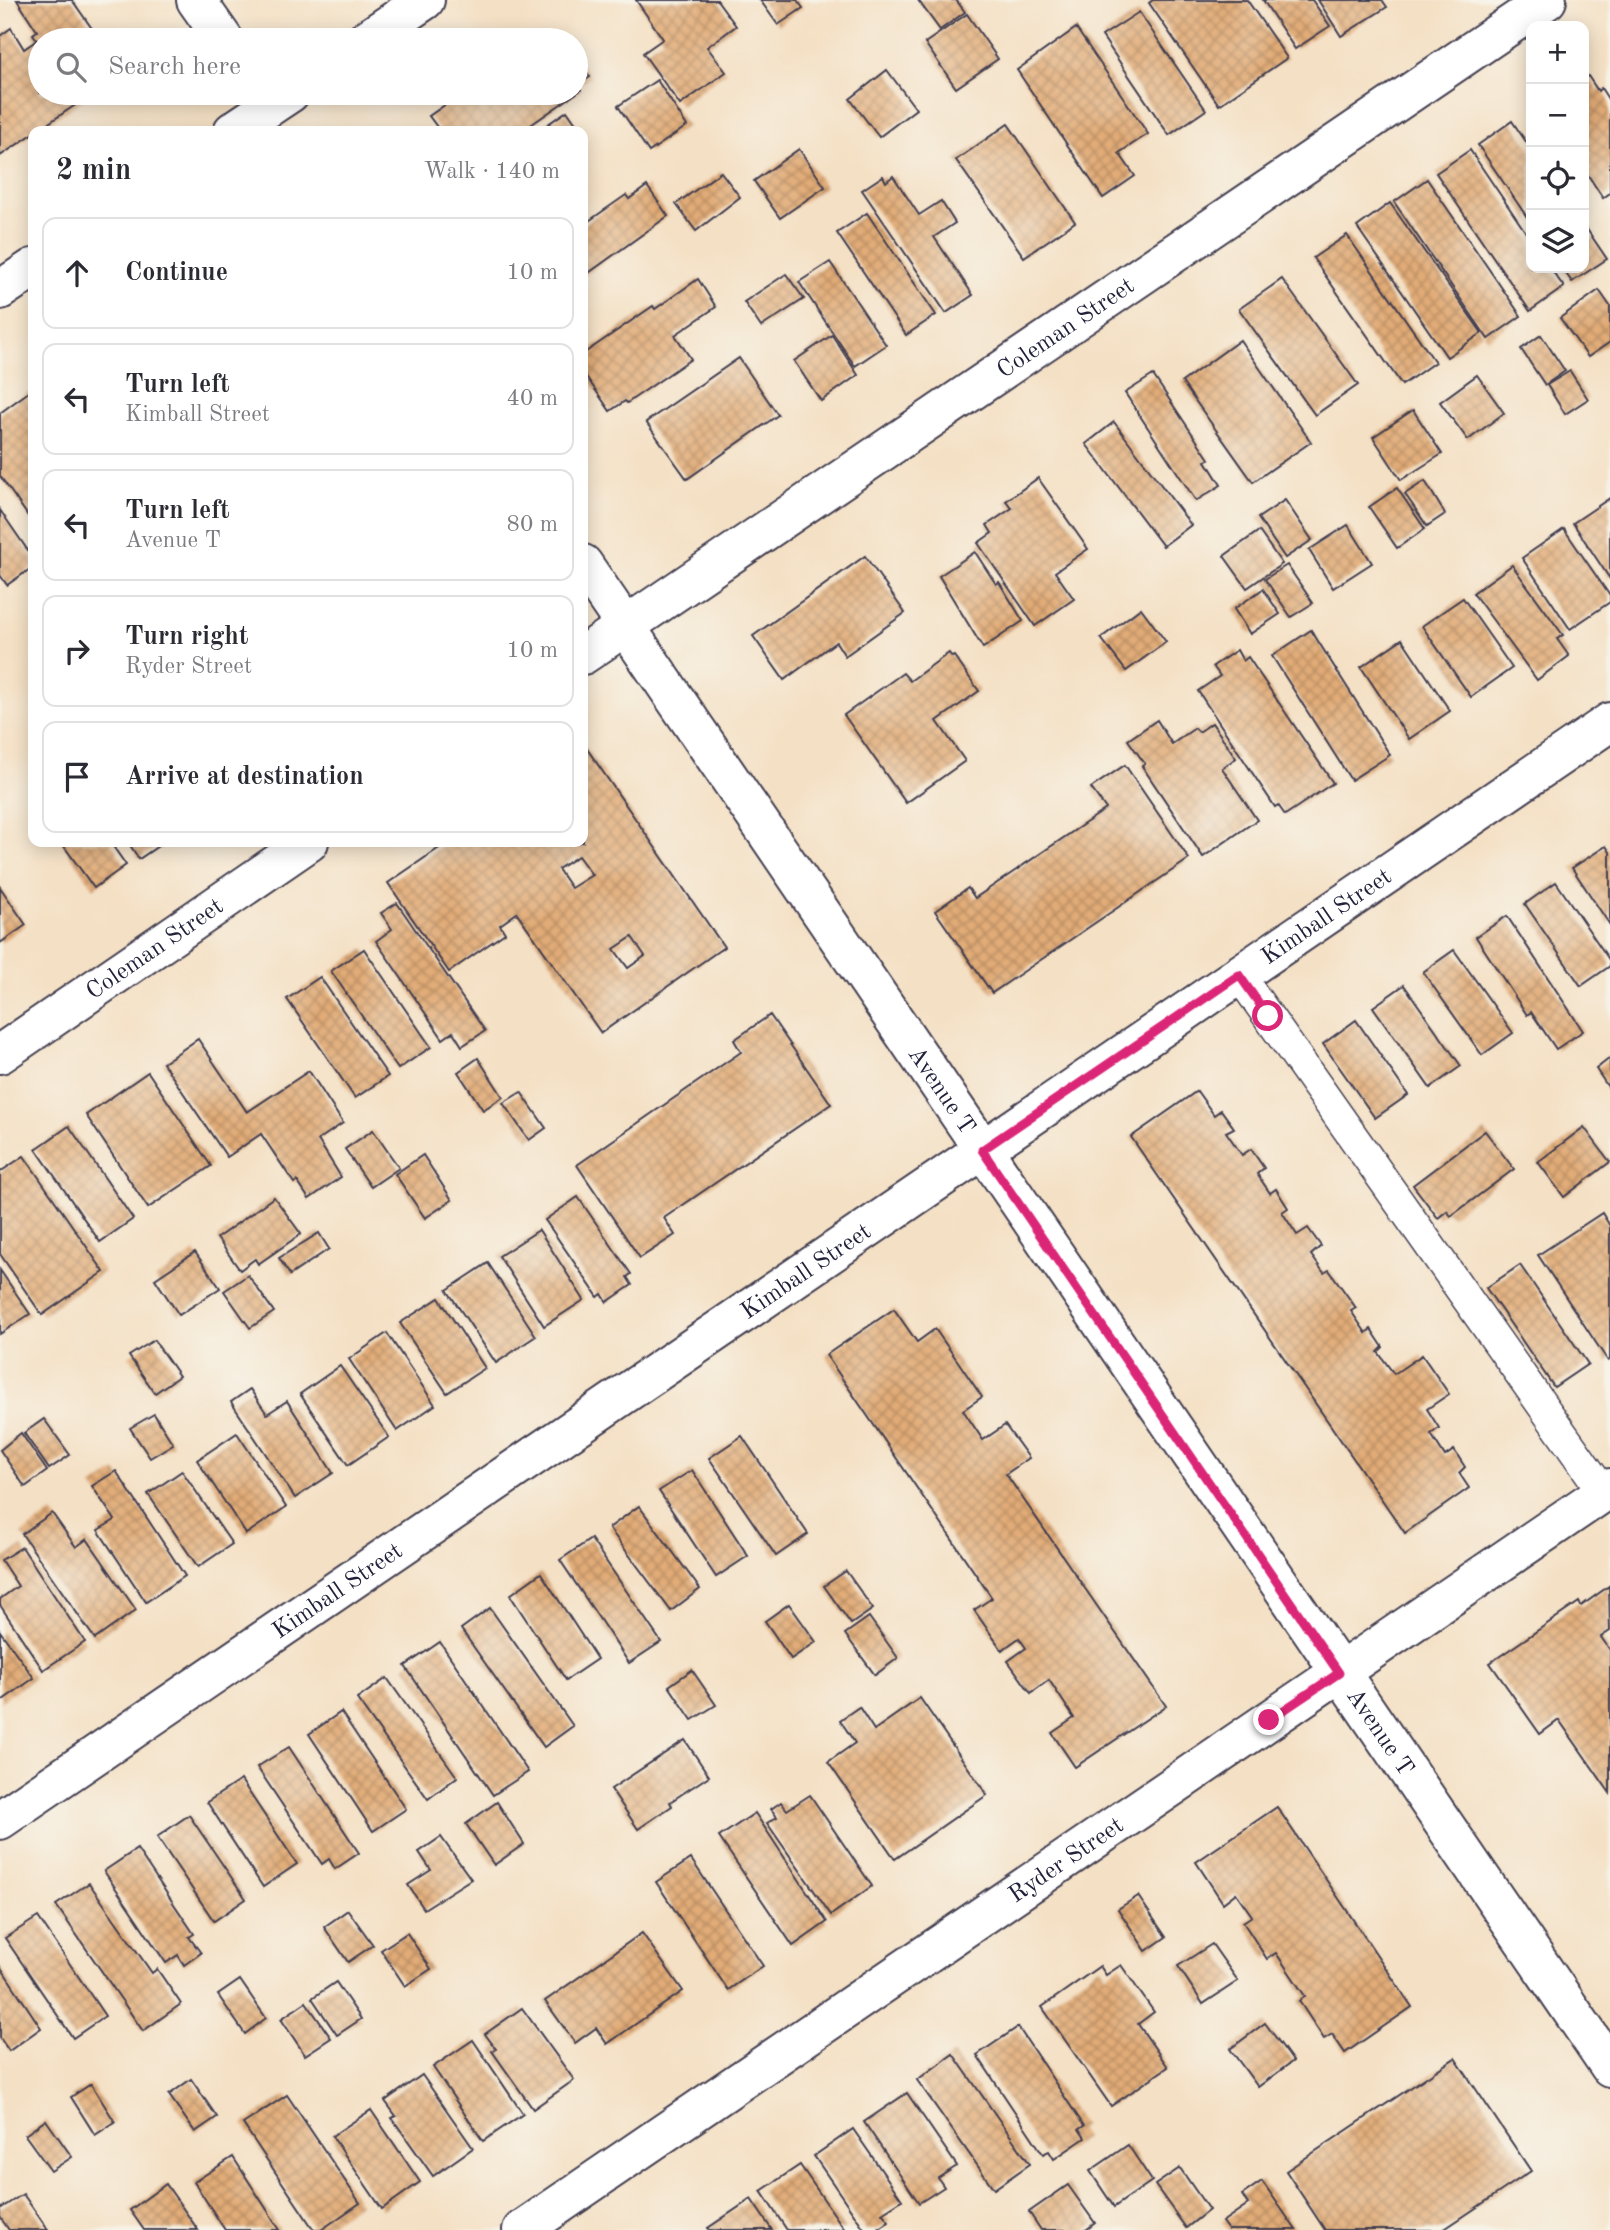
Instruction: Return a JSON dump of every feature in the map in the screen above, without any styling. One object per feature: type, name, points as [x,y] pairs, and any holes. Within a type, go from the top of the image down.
[{"type":"street","points":[[196,0],[216,28]]},
{"type":"street","points":[[384,28],[425,0]]},
{"type":"street","name":"Coleman Street","points":[[588,652],[1547,0]]},
{"type":"street","points":[[242,126],[277,106]]},
{"type":"street","points":[[0,290],[28,271]]},
{"type":"street","name":"Avenue T","points":[[588,572],[1610,2067]]},
{"type":"street","name":"Kimball Street","points":[[0,1820],[1610,722]]},
{"type":"street","name":"Coleman Street","points":[[0,1054],[302,847]]},
{"type":"street","name":"Ryder Street","points":[[522,2230],[1607,1491]]},
{"type":"lane","points":[[1239,975],[1607,1491]]},
{"type":"building","points":[[17,0],[72,0],[92,28],[35,28]]},
{"type":"building","points":[[636,0],[717,0],[736,26],[707,47],[726,72],[680,105],[643,53],[663,39]]},
{"type":"building","points":[[760,0],[797,0],[803,8],[778,25]]},
{"type":"building","points":[[918,0],[956,0],[965,12],[940,30]]},
{"type":"building","points":[[1153,0],[1247,0],[1287,58],[1219,105],[1149,3]]},
{"type":"building","points":[[1263,0],[1312,0],[1330,26],[1295,49]]},
{"type":"building","points":[[1318,0],[1382,0],[1387,7],[1341,36]]},
{"type":"building","points":[[1139,12],[1206,110],[1169,135],[1102,36]]},
{"type":"building","points":[[967,14],[998,59],[956,88],[925,43]]},
{"type":"building","points":[[11,28],[24,49],[28,46],[28,105],[75,105],[44,126],[28,126],[28,137],[0,156],[0,36]]},
{"type":"building","points":[[1076,28],[1148,134],[1119,153],[1135,176],[1103,198],[1017,70]]},
{"type":"building","points":[[887,70],[916,109],[879,137],[850,99]]},
{"type":"building","points":[[1589,78],[1598,91],[1601,88],[1610,102],[1610,193],[1603,198],[1589,177]]},
{"type":"building","points":[[657,80],[687,126],[649,152],[618,106]]},
{"type":"building","points":[[445,105],[559,105],[529,126],[436,126],[429,116]]},
{"type":"building","points":[[567,111],[578,126],[545,126]]},
{"type":"building","points":[[1512,121],[1526,142],[1526,216],[1478,145]]},
{"type":"building","points":[[1008,124],[1075,222],[1024,257],[956,160]]},
{"type":"building","points":[[799,149],[825,187],[780,218],[754,181]]},
{"type":"building","points":[[1470,150],[1526,233],[1526,273],[1554,273],[1564,287],[1530,311],[1436,173]]},
{"type":"building","points":[[721,172],[740,197],[696,231],[676,204]]},
{"type":"building","points":[[883,176],[886,182],[893,176],[919,215],[941,201],[955,223],[934,237],[973,295],[946,313],[862,190]]},
{"type":"building","points":[[1427,179],[1521,316],[1488,339],[1394,202]]},
{"type":"building","points":[[647,186],[668,216],[588,273],[588,222],[626,195],[629,199]]},
{"type":"building","points":[[1390,203],[1482,333],[1447,357],[1357,227]]},
{"type":"building","points":[[867,213],[936,315],[906,335],[837,233]]},
{"type":"building","points":[[1589,232],[1607,259],[1589,271]]},
{"type":"building","points":[[1347,235],[1435,362],[1402,385],[1313,258]]},
{"type":"building","points":[[830,262],[886,345],[855,366],[799,282]]},
{"type":"building","points":[[1566,273],[1586,273],[1572,282]]},
{"type":"building","points":[[786,274],[804,299],[761,327],[744,302]]},
{"type":"building","points":[[698,279],[716,307],[675,335],[691,359],[627,403],[625,401],[610,411],[588,379],[588,351],[653,306],[655,309]]},
{"type":"building","points":[[1282,279],[1358,385],[1315,415],[1239,309]]},
{"type":"building","points":[[1599,290],[1610,306],[1610,342],[1588,357],[1560,318]]},
{"type":"building","points":[[832,335],[858,375],[821,401],[794,361]]},
{"type":"building","points":[[1541,335],[1565,371],[1545,385],[1521,349]]},
{"type":"building","points":[[1240,340],[1311,442],[1253,482],[1182,382]]},
{"type":"building","points":[[739,358],[778,415],[687,479],[646,422]]},
{"type":"building","points":[[1570,371],[1588,399],[1565,414],[1547,385]]},
{"type":"building","points":[[1153,375],[1209,459],[1206,461],[1221,485],[1196,501],[1125,393]]},
{"type":"building","points":[[1477,375],[1504,413],[1468,440],[1440,402]]},
{"type":"building","points":[[28,392],[28,516],[0,476],[0,413]]},
{"type":"building","points":[[1413,410],[1442,454],[1401,480],[1373,437]]},
{"type":"building","points":[[1114,422],[1191,525],[1163,546],[1086,444]]},
{"type":"building","points":[[1038,478],[1088,549],[1055,572],[1074,599],[1035,626],[978,543],[992,533],[987,525],[1012,508],[1006,501]]},
{"type":"building","points":[[1425,481],[1445,514],[1427,526],[1405,494]]},
{"type":"building","points":[[1397,488],[1425,529],[1397,548],[1369,507]]},
{"type":"building","points":[[1610,498],[1610,579],[1573,523]]},
{"type":"building","points":[[1285,500],[1312,540],[1285,558],[1258,518]]},
{"type":"building","points":[[0,510],[28,551],[28,570],[7,585],[0,575]]},
{"type":"building","points":[[1348,525],[1372,563],[1333,588],[1309,550]]},
{"type":"building","points":[[1564,529],[1610,596],[1610,602],[1570,629],[1522,558]]},
{"type":"building","points":[[1259,531],[1282,564],[1247,588],[1224,556]]},
{"type":"building","points":[[975,552],[996,584],[999,582],[1023,621],[983,648],[939,576]]},
{"type":"building","points":[[865,556],[905,613],[845,656],[836,642],[784,680],[753,636]]},
{"type":"building","points":[[1287,565],[1313,603],[1291,617],[1265,579]]},
{"type":"building","points":[[1512,565],[1563,635],[1557,639],[1569,656],[1537,680],[1473,593]]},
{"type":"building","points":[[1263,589],[1280,614],[1250,634],[1234,609]]},
{"type":"building","points":[[1463,598],[1512,668],[1471,697],[1422,626]]},
{"type":"building","points":[[1141,608],[1166,642],[1126,671],[1101,638]]},
{"type":"building","points":[[1311,630],[1390,755],[1351,780],[1272,656]]},
{"type":"building","points":[[1402,639],[1450,711],[1409,739],[1361,667]]},
{"type":"building","points":[[1237,650],[1243,661],[1248,657],[1333,783],[1285,815],[1278,805],[1275,807],[1198,691],[1220,676],[1213,666]]},
{"type":"building","points":[[949,653],[979,691],[937,721],[965,761],[906,803],[844,715],[903,673],[910,681]]},
{"type":"building","points":[[1157,720],[1172,744],[1195,728],[1199,732],[1212,723],[1236,758],[1222,768],[1257,820],[1203,857],[1142,766],[1145,764],[1128,740]]},
{"type":"building","points":[[588,750],[724,947],[601,1033],[517,913],[500,925],[505,933],[449,972],[388,883],[441,847],[588,847]],"holes":[[[578,856],[592,875],[571,888],[558,869]],[[632,937],[645,956],[628,968],[614,949]]]},
{"type":"building","points":[[1125,765],[1189,859],[992,993],[935,911],[968,888],[975,898],[1106,809],[1091,788]]},
{"type":"building","points":[[1606,846],[1610,852],[1610,925],[1572,868]]},
{"type":"building","points":[[65,847],[113,847],[126,865],[94,888]]},
{"type":"building","points":[[131,847],[157,847],[139,859]]},
{"type":"building","points":[[1556,882],[1610,961],[1610,966],[1581,986],[1525,904]]},
{"type":"building","points":[[0,887],[26,925],[0,943]]},
{"type":"building","points":[[397,903],[485,1031],[462,1046],[453,1032],[443,1039],[376,941],[392,929],[381,913]]},
{"type":"building","points":[[1507,916],[1583,1031],[1556,1049],[1531,1012],[1527,1015],[1476,937]]},
{"type":"building","points":[[364,949],[431,1047],[398,1069],[331,971]]},
{"type":"building","points":[[1454,950],[1513,1033],[1482,1055],[1423,972]]},
{"type":"building","points":[[320,977],[388,1076],[355,1098],[287,999]]},
{"type":"building","points":[[1404,985],[1461,1066],[1430,1088],[1373,1007]]},
{"type":"building","points":[[770,1015],[831,1104],[664,1218],[675,1235],[640,1258],[577,1165],[741,1052],[734,1040]]},
{"type":"building","points":[[1356,1020],[1408,1095],[1375,1118],[1323,1044]]},
{"type":"building","points":[[198,1039],[247,1112],[309,1071],[343,1123],[318,1140],[341,1177],[309,1199],[297,1181],[294,1183],[261,1134],[227,1157],[163,1063]]},
{"type":"building","points":[[478,1058],[503,1097],[483,1110],[458,1072]]},
{"type":"building","points":[[1610,1058],[1610,1090],[1596,1069]]},
{"type":"building","points":[[148,1072],[211,1166],[148,1208],[86,1115]]},
{"type":"building","points":[[1197,1091],[1214,1115],[1221,1110],[1234,1128],[1226,1132],[1242,1155],[1251,1149],[1264,1168],[1257,1174],[1270,1193],[1276,1189],[1288,1208],[1282,1212],[1297,1235],[1308,1228],[1321,1246],[1311,1255],[1324,1273],[1329,1270],[1356,1308],[1351,1311],[1366,1333],[1371,1329],[1383,1347],[1378,1352],[1394,1374],[1422,1355],[1449,1394],[1427,1409],[1439,1428],[1431,1434],[1445,1456],[1454,1450],[1465,1467],[1459,1473],[1469,1488],[1405,1533],[1131,1137]]},
{"type":"building","points":[[521,1092],[546,1128],[529,1140],[503,1103]]},
{"type":"building","points":[[69,1126],[133,1219],[100,1242],[36,1149]]},
{"type":"building","points":[[1584,1127],[1610,1162],[1564,1197],[1538,1162]]},
{"type":"building","points":[[373,1130],[399,1168],[371,1187],[345,1149]]},
{"type":"building","points":[[1485,1131],[1514,1169],[1451,1216],[1447,1211],[1438,1218],[1413,1185]]},
{"type":"building","points":[[423,1155],[452,1200],[425,1218],[395,1174]]},
{"type":"building","points":[[24,1156],[104,1272],[42,1315],[0,1254],[0,1172]]},
{"type":"building","points":[[274,1197],[301,1234],[258,1264],[255,1259],[240,1270],[217,1238]]},
{"type":"building","points":[[578,1197],[631,1274],[627,1277],[632,1285],[607,1302],[602,1294],[598,1297],[545,1220]]},
{"type":"building","points":[[1602,1213],[1610,1226],[1608,1361],[1538,1255]]},
{"type":"building","points":[[539,1230],[584,1300],[544,1326],[499,1256]]},
{"type":"building","points":[[319,1233],[329,1249],[290,1275],[279,1258]]},
{"type":"building","points":[[195,1252],[220,1288],[179,1315],[155,1279]]},
{"type":"building","points":[[488,1263],[536,1336],[496,1363],[447,1290]]},
{"type":"building","points":[[1520,1265],[1588,1364],[1554,1387],[1486,1288]]},
{"type":"building","points":[[0,1270],[30,1314],[0,1334]]},
{"type":"building","points":[[248,1275],[274,1312],[250,1328],[224,1291]]},
{"type":"building","points":[[439,1298],[485,1368],[447,1393],[400,1323]]},
{"type":"building","points":[[894,1309],[917,1342],[935,1329],[959,1363],[982,1397],[963,1410],[983,1440],[1005,1425],[1029,1458],[1006,1474],[1166,1706],[1075,1767],[1052,1733],[1074,1718],[1049,1680],[1031,1693],[1008,1661],[1026,1648],[1019,1638],[1002,1650],[974,1610],[992,1598],[826,1355]]},
{"type":"building","points":[[387,1333],[435,1405],[397,1431],[349,1359]]},
{"type":"building","points":[[154,1340],[179,1376],[155,1393],[129,1356]]},
{"type":"building","points":[[340,1366],[389,1437],[348,1465],[300,1394]]},
{"type":"building","points":[[250,1389],[267,1414],[287,1401],[333,1473],[295,1498],[231,1402]]},
{"type":"building","points":[[154,1414],[173,1444],[150,1458],[130,1428]]},
{"type":"building","points":[[44,1419],[70,1455],[49,1469],[24,1433]]},
{"type":"building","points":[[21,1433],[47,1471],[25,1487],[0,1450]]},
{"type":"building","points":[[237,1433],[286,1507],[246,1534],[197,1460]]},
{"type":"building","points":[[742,1436],[808,1534],[776,1556],[709,1458]]},
{"type":"building","points":[[692,1470],[748,1556],[716,1577],[659,1491]]},
{"type":"building","points":[[116,1471],[185,1576],[146,1602],[98,1530],[115,1520],[92,1486]]},
{"type":"building","points":[[182,1471],[232,1544],[198,1567],[148,1494]]},
{"type":"building","points":[[639,1506],[700,1589],[671,1611],[609,1528]]},
{"type":"building","points":[[52,1513],[76,1547],[87,1539],[136,1610],[95,1639],[22,1534]]},
{"type":"building","points":[[591,1539],[661,1642],[629,1663],[560,1560]]},
{"type":"building","points":[[22,1547],[85,1642],[43,1670],[0,1605],[0,1599],[18,1586],[1,1560]]},
{"type":"building","points":[[846,1571],[873,1609],[851,1624],[824,1586]]},
{"type":"building","points":[[541,1573],[597,1659],[566,1680],[510,1595]]},
{"type":"building","points":[[1609,1586],[1610,1631],[1601,1637],[1610,1650],[1610,1793],[1559,1720],[1540,1734],[1490,1663],[1579,1602],[1581,1606]]},
{"type":"building","points":[[789,1604],[816,1642],[791,1659],[765,1621]]},
{"type":"building","points":[[490,1608],[573,1726],[544,1747],[461,1629]]},
{"type":"building","points":[[869,1617],[898,1658],[875,1675],[845,1634]]},
{"type":"building","points":[[0,1631],[34,1678],[0,1702]]},
{"type":"building","points":[[440,1642],[528,1772],[493,1795],[405,1666]]},
{"type":"building","points":[[692,1670],[716,1705],[692,1720],[669,1686]]},
{"type":"building","points":[[387,1678],[457,1777],[428,1799],[357,1699]]},
{"type":"building","points":[[920,1698],[987,1795],[895,1859],[828,1762],[855,1743],[840,1720],[859,1707],[874,1730]]},
{"type":"building","points":[[341,1712],[406,1809],[373,1831],[309,1734]]},
{"type":"building","points":[[685,1740],[709,1776],[670,1802],[672,1806],[638,1829],[611,1789]]},
{"type":"building","points":[[289,1747],[359,1853],[335,1869],[329,1859],[322,1864],[257,1767]]},
{"type":"building","points":[[241,1780],[297,1864],[263,1887],[207,1802]]},
{"type":"building","points":[[810,1795],[872,1886],[831,1915],[767,1823],[777,1817],[771,1809],[781,1802],[787,1810]]},
{"type":"building","points":[[497,1802],[524,1844],[494,1865],[466,1824]]},
{"type":"building","points":[[1277,1807],[1412,2007],[1345,2053],[1332,2034],[1324,2039],[1299,2001],[1305,1996],[1276,1953],[1267,1959],[1243,1922],[1252,1916],[1236,1893],[1223,1903],[1196,1862]]},
{"type":"building","points":[[755,1813],[827,1922],[793,1946],[719,1837]]},
{"type":"building","points":[[189,1815],[246,1899],[214,1921],[157,1837]]},
{"type":"building","points":[[441,1837],[471,1879],[424,1909],[408,1885],[431,1870],[419,1852]]},
{"type":"building","points":[[137,1849],[194,1934],[189,1937],[201,1953],[184,1965],[178,1955],[166,1963],[104,1871]]},
{"type":"building","points":[[691,1859],[763,1966],[728,1990],[656,1882]]},
{"type":"building","points":[[89,1883],[152,1973],[157,1969],[181,2004],[143,2031],[56,1905]]},
{"type":"building","points":[[1138,1896],[1166,1937],[1146,1951],[1118,1909]]},
{"type":"building","points":[[348,1910],[373,1945],[348,1962],[324,1927]]},
{"type":"building","points":[[38,1917],[105,2016],[73,2038],[5,1938]]},
{"type":"building","points":[[407,1933],[431,1969],[405,1986],[381,1950]]},
{"type":"building","points":[[642,1933],[683,1991],[607,2044],[596,2028],[575,2043],[545,2001]]},
{"type":"building","points":[[1212,1944],[1238,1981],[1203,2004],[1178,1966]]},
{"type":"building","points":[[1121,1965],[1154,2012],[1138,2024],[1168,2067],[1111,2106],[1042,2007],[1100,1966],[1106,1975]]},
{"type":"building","points":[[0,1966],[41,2028],[9,2051],[0,2038]]},
{"type":"building","points":[[240,1980],[266,2018],[245,2034],[218,1995]]},
{"type":"building","points":[[336,1982],[361,2019],[337,2035],[312,1998]]},
{"type":"building","points":[[306,2002],[331,2038],[305,2055],[281,2019]]},
{"type":"building","points":[[522,2008],[574,2080],[533,2109],[492,2051],[496,2049],[485,2034]]},
{"type":"building","points":[[1265,2023],[1293,2061],[1258,2087],[1230,2049]]},
{"type":"building","points":[[1018,2027],[1084,2126],[1079,2129],[1085,2138],[1054,2159],[1049,2151],[1043,2154],[977,2055]]},
{"type":"building","points":[[473,2040],[523,2114],[483,2141],[433,2067]]},
{"type":"building","points":[[953,2054],[1030,2164],[994,2189],[917,2080]]},
{"type":"building","points":[[1455,2058],[1531,2171],[1443,2230],[1325,2230],[1286,2171]]},
{"type":"building","points":[[422,2075],[473,2148],[433,2176],[392,2118],[396,2116],[385,2101]]},
{"type":"building","points":[[191,2079],[217,2117],[195,2132],[169,2095]]},
{"type":"building","points":[[91,2084],[115,2122],[95,2135],[71,2097]]},
{"type":"building","points":[[907,2093],[957,2166],[938,2178],[944,2187],[919,2203],[864,2122]]},
{"type":"building","points":[[287,2095],[360,2203],[321,2230],[314,2230],[243,2124]]},
{"type":"building","points":[[371,2110],[420,2182],[382,2209],[332,2136]]},
{"type":"building","points":[[46,2120],[72,2157],[51,2171],[25,2135]]},
{"type":"building","points":[[853,2129],[902,2200],[882,2213],[889,2221],[876,2230],[865,2230],[814,2156]]},
{"type":"building","points":[[1128,2145],[1152,2181],[1114,2207],[1090,2171]]},
{"type":"building","points":[[233,2157],[280,2230],[225,2230],[194,2182]]},
{"type":"building","points":[[800,2165],[845,2230],[787,2230],[761,2191]]},
{"type":"building","points":[[1180,2168],[1209,2210],[1186,2228],[1155,2185]]},
{"type":"building","points":[[1262,2181],[1296,2230],[1228,2230],[1222,2222],[1248,2204],[1242,2195]]},
{"type":"building","points":[[166,2184],[198,2230],[144,2230],[130,2210]]},
{"type":"building","points":[[1068,2185],[1095,2223],[1086,2230],[1041,2230],[1029,2212]]},
{"type":"building","points":[[23,2194],[48,2230],[9,2230],[0,2217],[0,2209]]},
{"type":"building","points":[[751,2199],[772,2230],[708,2228]]},
{"type":"route","points":[[1268,1016],[1239,975],[982,1150],[1339,1673],[1269,1720]]}]
